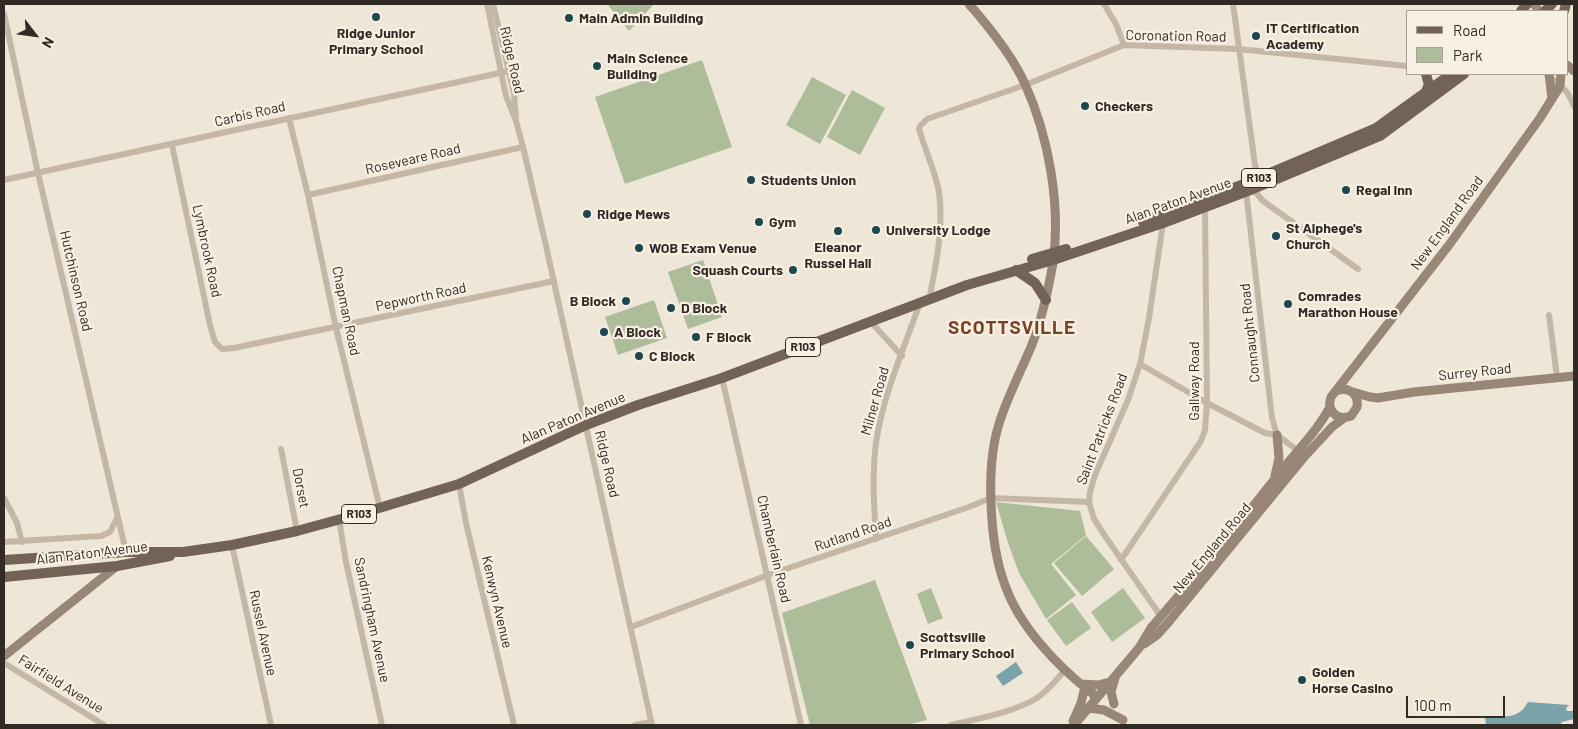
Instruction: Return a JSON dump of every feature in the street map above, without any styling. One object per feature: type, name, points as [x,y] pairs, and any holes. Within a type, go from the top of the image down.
[{"type":"main road","points":[[1424,94],[1429,85],[1426,75]]},
{"type":"main road","name":"Alan Paton Avenue","points":[[4,560],[126,552],[183,552],[232,546],[297,531],[459,484],[586,425],[722,378],[924,301],[1016,270],[1259,178],[1376,128],[1454,75]]},
{"type":"main road","name":"Alan Paton Avenue","points":[[967,285],[980,276],[992,271],[1053,256],[1163,223],[1250,190],[1380,136],[1454,75]]},
{"type":"main road","points":[[1016,270],[1035,283],[1046,300]]},
{"type":"main road","name":"Alan Paton Avenue","points":[[4,577],[117,566],[165,558],[183,552]]},
{"type":"street","name":"Ridge Road","points":[[487,4],[505,71]]},
{"type":"street","name":"Ridge Road","points":[[493,4],[505,71],[506,96],[516,121],[523,147],[652,723]]},
{"type":"street","points":[[969,4],[1004,49],[1025,85],[1045,147],[1053,186],[1055,209],[1053,256],[1046,300],[1031,347],[1008,400],[996,434],[991,469],[991,522],[995,548],[1005,587],[1025,622],[1065,670],[1096,695]]},
{"type":"street","points":[[1104,4],[1116,24],[1124,45]]},
{"type":"street","points":[[1233,4],[1255,165],[1259,178]]},
{"type":"street","points":[[1534,4],[1547,8]]},
{"type":"street","name":"Hutchinson Road","points":[[4,14],[6,35],[126,552]]},
{"type":"street","name":"Coronation Road","points":[[927,119],[1025,85],[1124,45],[1238,49],[1406,66]]},
{"type":"street","name":"Carbis Road","points":[[4,180],[172,145],[505,71]]},
{"type":"street","name":"New England Road","points":[[1336,391],[1449,245],[1552,99],[1560,86],[1561,75]]},
{"type":"street","points":[[1550,76],[1567,92],[1574,106]]},
{"type":"street","points":[[1550,76],[1552,99]]},
{"type":"street","name":"Chapman Road","points":[[289,118],[308,195],[336,328],[380,508]]},
{"type":"street","name":"Milner Road","points":[[876,539],[874,496],[876,443],[881,418],[936,267],[940,208],[933,169],[919,129],[927,119]]},
{"type":"street","name":"Lymbrook Road","points":[[172,145],[215,342],[222,349],[234,348]]},
{"type":"street","name":"Roseveare Road","points":[[308,195],[523,147]]},
{"type":"street","points":[[1250,190],[1358,269]]},
{"type":"street","name":"Connaught Road","points":[[1250,190],[1272,418],[1277,436]]},
{"type":"street","name":"Gallway Road","points":[[1121,560],[1201,441],[1205,430],[1207,403],[1205,207]]},
{"type":"street","name":"Saint Patricks Road","points":[[1163,223],[1152,300],[1140,364],[1128,400],[1095,475],[1089,502],[1094,519],[1164,620]]},
{"type":"street","name":"Pepworth Road","points":[[234,348],[554,282]]},
{"type":"street","points":[[1549,315],[1557,377]]},
{"type":"street","points":[[871,322],[902,356]]},
{"type":"street","name":"New England Road","points":[[1352,391],[1352,378],[1361,359]]},
{"type":"street","points":[[1140,364],[1207,403],[1265,433],[1277,436],[1302,453]]},
{"type":"street","name":"Surrey Road","points":[[1352,391],[1370,398],[1378,398],[1414,392],[1574,376]]},
{"type":"street","name":"Chamberlain Road","points":[[722,378],[801,725]]},
{"type":"street","points":[[1343,389],[1352,391],[1357,400],[1357,407],[1351,416],[1344,418],[1333,414],[1330,407],[1331,396],[1336,391],[1343,389]]},
{"type":"street","name":"Surrey Road","points":[[1357,407],[1378,398]]},
{"type":"street","name":"New England Road","points":[[1072,725],[1088,708],[1096,695],[1110,682],[1164,620],[1302,453],[1330,407]]},
{"type":"street","name":"New England Road","points":[[1164,620],[1275,479],[1302,453],[1344,418]]},
{"type":"street","points":[[1275,479],[1279,458],[1277,436]]},
{"type":"street","name":"Dorset","points":[[281,449],[297,531]]},
{"type":"street","name":"Kenwyn Avenue","points":[[459,484],[466,523],[514,725]]},
{"type":"street","points":[[4,498],[17,524],[22,542]]},
{"type":"street","name":"Rutland Road","points":[[631,627],[768,576],[991,498],[1089,502]]},
{"type":"street","points":[[4,542],[101,536],[110,532],[117,518]]},
{"type":"street","name":"Sandringham Avenue","points":[[339,519],[347,570],[382,725]]},
{"type":"street","name":"Russel Avenue","points":[[232,546],[271,725]]},
{"type":"street","points":[[4,656],[117,566]]},
{"type":"street","name":"Fairfield Avenue","points":[[4,663],[104,725]]},
{"type":"street","points":[[951,725],[1003,712],[1037,698],[1065,670]]},
{"type":"street","points":[[1114,704],[1111,692],[1117,674]]},
{"type":"street","points":[[1083,685],[1098,685],[1110,682]]},
{"type":"street","points":[[1072,725],[1079,708],[1083,685]]},
{"type":"street","points":[[1088,708],[1104,710],[1123,720]]},
{"type":"street","points":[[635,725],[652,723]]},
{"type":"green space","points":[[607,4],[654,4],[629,31]]},
{"type":"green space","points":[[702,60],[732,147],[625,184],[595,97]]},
{"type":"green space","points":[[812,77],[846,95],[820,144],[786,125]]},
{"type":"green space","points":[[852,90],[885,108],[860,155],[827,137]]},
{"type":"green space","points":[[703,260],[722,317],[688,329],[668,272]]},
{"type":"green space","points":[[654,300],[667,338],[618,355],[605,317]]},
{"type":"green space","points":[[996,502],[1080,511],[1086,535],[1051,564],[1076,595],[1046,619],[1019,573]]},
{"type":"green space","points":[[1086,536],[1114,569],[1082,596],[1054,563]]},
{"type":"green space","points":[[875,580],[927,720],[907,725],[810,725],[782,613]]},
{"type":"green space","points":[[931,588],[943,618],[928,624],[917,594]]},
{"type":"green space","points":[[1123,588],[1145,618],[1112,642],[1091,612]]},
{"type":"green space","points":[[1072,602],[1091,628],[1066,646],[1047,620]]},
{"type":"water","points":[[1016,662],[1023,673],[1003,686],[996,676]]},
{"type":"water","points":[[1528,702],[1569,705],[1566,708],[1567,711],[1573,711],[1574,719],[1562,722],[1560,725],[1486,725],[1485,717],[1515,715]]},
{"type":"place","name":"Ridge Junior Primary School","points":[[376,17]]},
{"type":"place","name":"Main Admin Building","points":[[569,18]]},
{"type":"place","name":"IT Certification Academy","points":[[1256,36]]},
{"type":"place","name":"Main Science Building","points":[[597,66]]},
{"type":"place","name":"Checkers","points":[[1085,106]]},
{"type":"place","name":"Students Union","points":[[751,180]]},
{"type":"place","name":"Regal Inn","points":[[1346,190]]},
{"type":"place","name":"Ridge Mews","points":[[587,214]]},
{"type":"place","name":"Gym","points":[[759,222]]},
{"type":"place","name":"University Lodge","points":[[876,230]]},
{"type":"place","name":"Eleanor Russel Hall","points":[[838,231]]},
{"type":"place","name":"St Alphege's Church","points":[[1276,236]]},
{"type":"place","name":"WOB Exam Venue","points":[[639,248]]},
{"type":"place","name":"Squash Courts","points":[[793,270]]},
{"type":"place","name":"B Block","points":[[626,301]]},
{"type":"place","name":"Comrades Marathon House","points":[[1288,304]]},
{"type":"place","name":"D Block","points":[[671,308]]},
{"type":"place","name":"A Block","points":[[604,332]]},
{"type":"place","name":"F Block","points":[[696,337]]},
{"type":"place","name":"C Block","points":[[639,356]]},
{"type":"place","name":"Scottsville Primary School","points":[[910,645]]},
{"type":"place","name":"Golden Horse Casino","points":[[1302,680]]},
{"type":"district","name":"SCOTTSVILLE","points":[[1012,328]]}]
